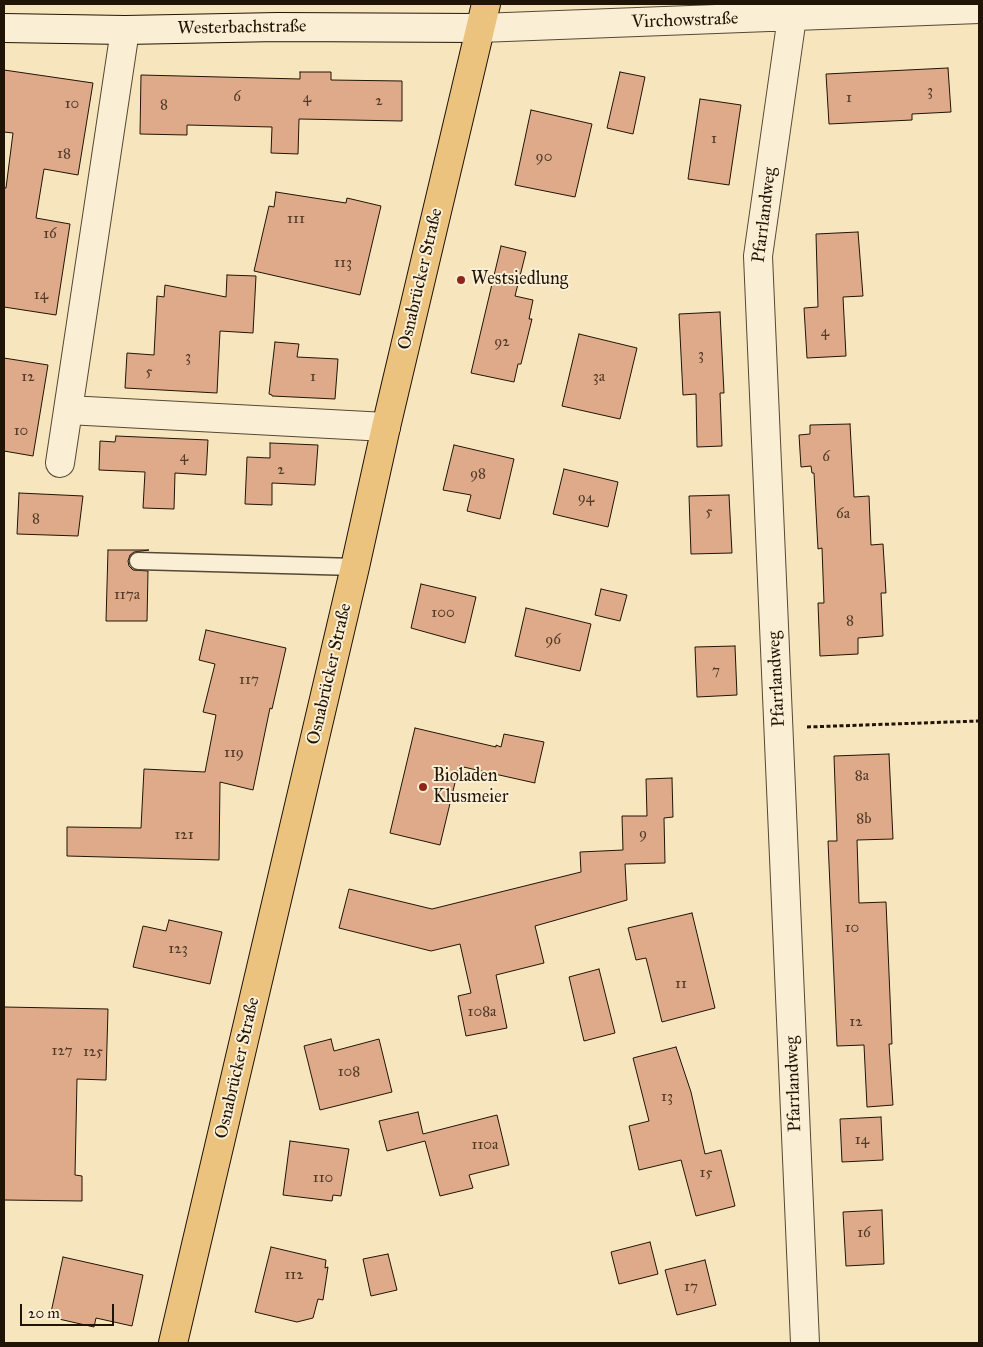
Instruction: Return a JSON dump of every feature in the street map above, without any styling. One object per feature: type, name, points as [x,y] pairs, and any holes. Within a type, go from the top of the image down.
[{"type":"main road","name":"Osnabrücker Straße","points":[[173,1343],[483,16]]},
{"type":"street","name":"Virchowstraße","points":[[483,16],[792,17],[979,9]]},
{"type":"street","name":"Westerbachstraße","points":[[4,28],[126,30],[278,27],[483,16]]},
{"type":"street","name":"Pfarrlandweg","points":[[792,17],[758,256],[805,1343]]},
{"type":"street","points":[[60,463],[126,30]]},
{"type":"street","points":[[68,410],[386,427]]},
{"type":"lane","points":[[138,561],[355,567]]},
{"type":"path","points":[[779,729],[979,721]]},
{"type":"building","points":[[948,68],[951,112],[912,114],[912,120],[829,124],[826,74]]},
{"type":"building","points":[[4,70],[93,83],[78,175],[44,169],[36,218],[70,224],[56,315],[4,307],[4,188],[6,188],[13,133],[4,132]]},
{"type":"building","points":[[300,72],[331,72],[331,80],[402,81],[402,121],[299,119],[298,154],[271,153],[272,127],[187,125],[187,135],[140,134],[141,75],[300,79]]},
{"type":"building","points":[[620,72],[645,77],[633,134],[607,128]]},
{"type":"building","points":[[700,99],[741,105],[729,185],[688,179]]},
{"type":"building","points":[[531,110],[592,124],[575,197],[515,185]]},
{"type":"building","points":[[276,192],[346,203],[347,198],[381,206],[360,295],[254,271],[269,206],[274,207]]},
{"type":"building","points":[[858,232],[863,296],[843,297],[846,356],[807,358],[804,308],[818,307],[816,234]]},
{"type":"building","points":[[501,246],[526,252],[515,296],[533,300],[529,319],[532,319],[521,364],[518,364],[514,382],[471,373]]},
{"type":"building","points":[[227,275],[256,276],[253,333],[220,331],[217,393],[125,388],[127,353],[154,355],[157,296],[164,297],[165,285],[226,297]]},
{"type":"building","points":[[720,312],[724,393],[720,393],[722,446],[697,447],[696,394],[683,395],[679,314]]},
{"type":"building","points":[[579,334],[637,348],[620,419],[562,406]]},
{"type":"building","points":[[275,342],[299,344],[297,357],[338,359],[335,399],[272,396],[269,394]]},
{"type":"building","points":[[4,358],[48,365],[33,456],[4,451]]},
{"type":"building","points":[[850,424],[854,497],[869,496],[871,545],[883,544],[886,593],[881,593],[883,636],[858,638],[858,654],[820,656],[818,603],[824,603],[822,548],[818,549],[814,473],[812,473],[811,466],[801,467],[799,435],[810,434],[810,425]]},
{"type":"building","points":[[116,436],[208,440],[206,475],[175,473],[174,509],[143,508],[145,472],[99,470],[100,441],[115,442]]},
{"type":"building","points":[[270,443],[318,445],[315,485],[272,483],[272,505],[245,504],[247,457],[270,458]]},
{"type":"building","points":[[454,445],[514,459],[500,519],[467,511],[471,495],[443,490]]},
{"type":"building","points":[[564,469],[618,482],[608,527],[553,514]]},
{"type":"building","points":[[19,493],[83,496],[78,536],[17,534]]},
{"type":"building","points":[[729,495],[732,553],[691,554],[689,496]]},
{"type":"building","points":[[108,550],[149,550],[134,552],[130,555],[128,561],[129,566],[133,570],[148,571],[147,621],[106,621]]},
{"type":"building","points":[[421,584],[476,597],[465,643],[411,628]]},
{"type":"building","points":[[601,589],[627,595],[620,621],[595,615]]},
{"type":"building","points":[[526,608],[591,624],[580,671],[515,656]]},
{"type":"building","points":[[206,630],[286,648],[272,709],[270,708],[253,790],[220,782],[219,860],[67,856],[67,827],[141,828],[144,769],[205,772],[216,715],[203,712],[215,664],[199,660]]},
{"type":"building","points":[[735,646],[737,695],[697,697],[695,647]]},
{"type":"building","points":[[415,728],[496,747],[496,745],[501,747],[504,734],[544,742],[535,783],[459,766],[440,845],[390,833]]},
{"type":"building","points":[[889,754],[893,839],[857,840],[859,903],[886,902],[892,1044],[889,1044],[893,1105],[867,1107],[864,1045],[837,1046],[828,841],[837,841],[834,756]]},
{"type":"building","points":[[672,778],[673,817],[664,818],[665,863],[625,864],[627,900],[535,926],[544,963],[496,975],[507,1028],[466,1036],[458,996],[471,993],[460,944],[431,951],[339,928],[349,889],[432,909],[581,872],[580,852],[623,850],[622,816],[647,816],[646,779]]},
{"type":"building","points":[[692,913],[715,1008],[662,1022],[646,958],[636,960],[628,928]]},
{"type":"building","points":[[169,920],[222,932],[210,984],[133,967],[143,926],[166,931]]},
{"type":"building","points":[[599,969],[615,1033],[584,1041],[569,977]]},
{"type":"building","points":[[4,1007],[108,1009],[106,1080],[77,1079],[75,1175],[82,1176],[82,1201],[4,1200]]},
{"type":"building","points":[[331,1039],[334,1051],[379,1039],[392,1092],[320,1110],[304,1046]]},
{"type":"building","points":[[676,1047],[691,1092],[705,1154],[721,1150],[735,1206],[696,1216],[681,1160],[639,1170],[629,1126],[649,1121],[633,1058]]},
{"type":"building","points":[[418,1112],[423,1134],[497,1115],[509,1165],[469,1175],[473,1188],[440,1196],[425,1141],[387,1151],[379,1121]]},
{"type":"building","points":[[881,1117],[883,1160],[842,1162],[840,1119]]},
{"type":"building","points":[[290,1141],[349,1149],[341,1196],[333,1195],[332,1201],[283,1195]]},
{"type":"building","points":[[882,1210],[884,1264],[846,1266],[843,1212]]},
{"type":"building","points":[[650,1242],[658,1274],[619,1284],[611,1252]]},
{"type":"building","points":[[271,1247],[326,1260],[325,1268],[328,1267],[323,1300],[318,1299],[313,1318],[297,1322],[255,1312]]},
{"type":"building","points":[[388,1254],[397,1290],[371,1296],[363,1259]]},
{"type":"building","points":[[63,1257],[143,1275],[132,1326],[96,1318],[94,1327],[50,1317]]},
{"type":"building","points":[[705,1260],[716,1305],[677,1315],[665,1270]]},
{"type":"place","name":"Westsiedlung","points":[[461,280]]},
{"type":"place","name":"Bioladen Klusmeier","points":[[423,787]]}]
